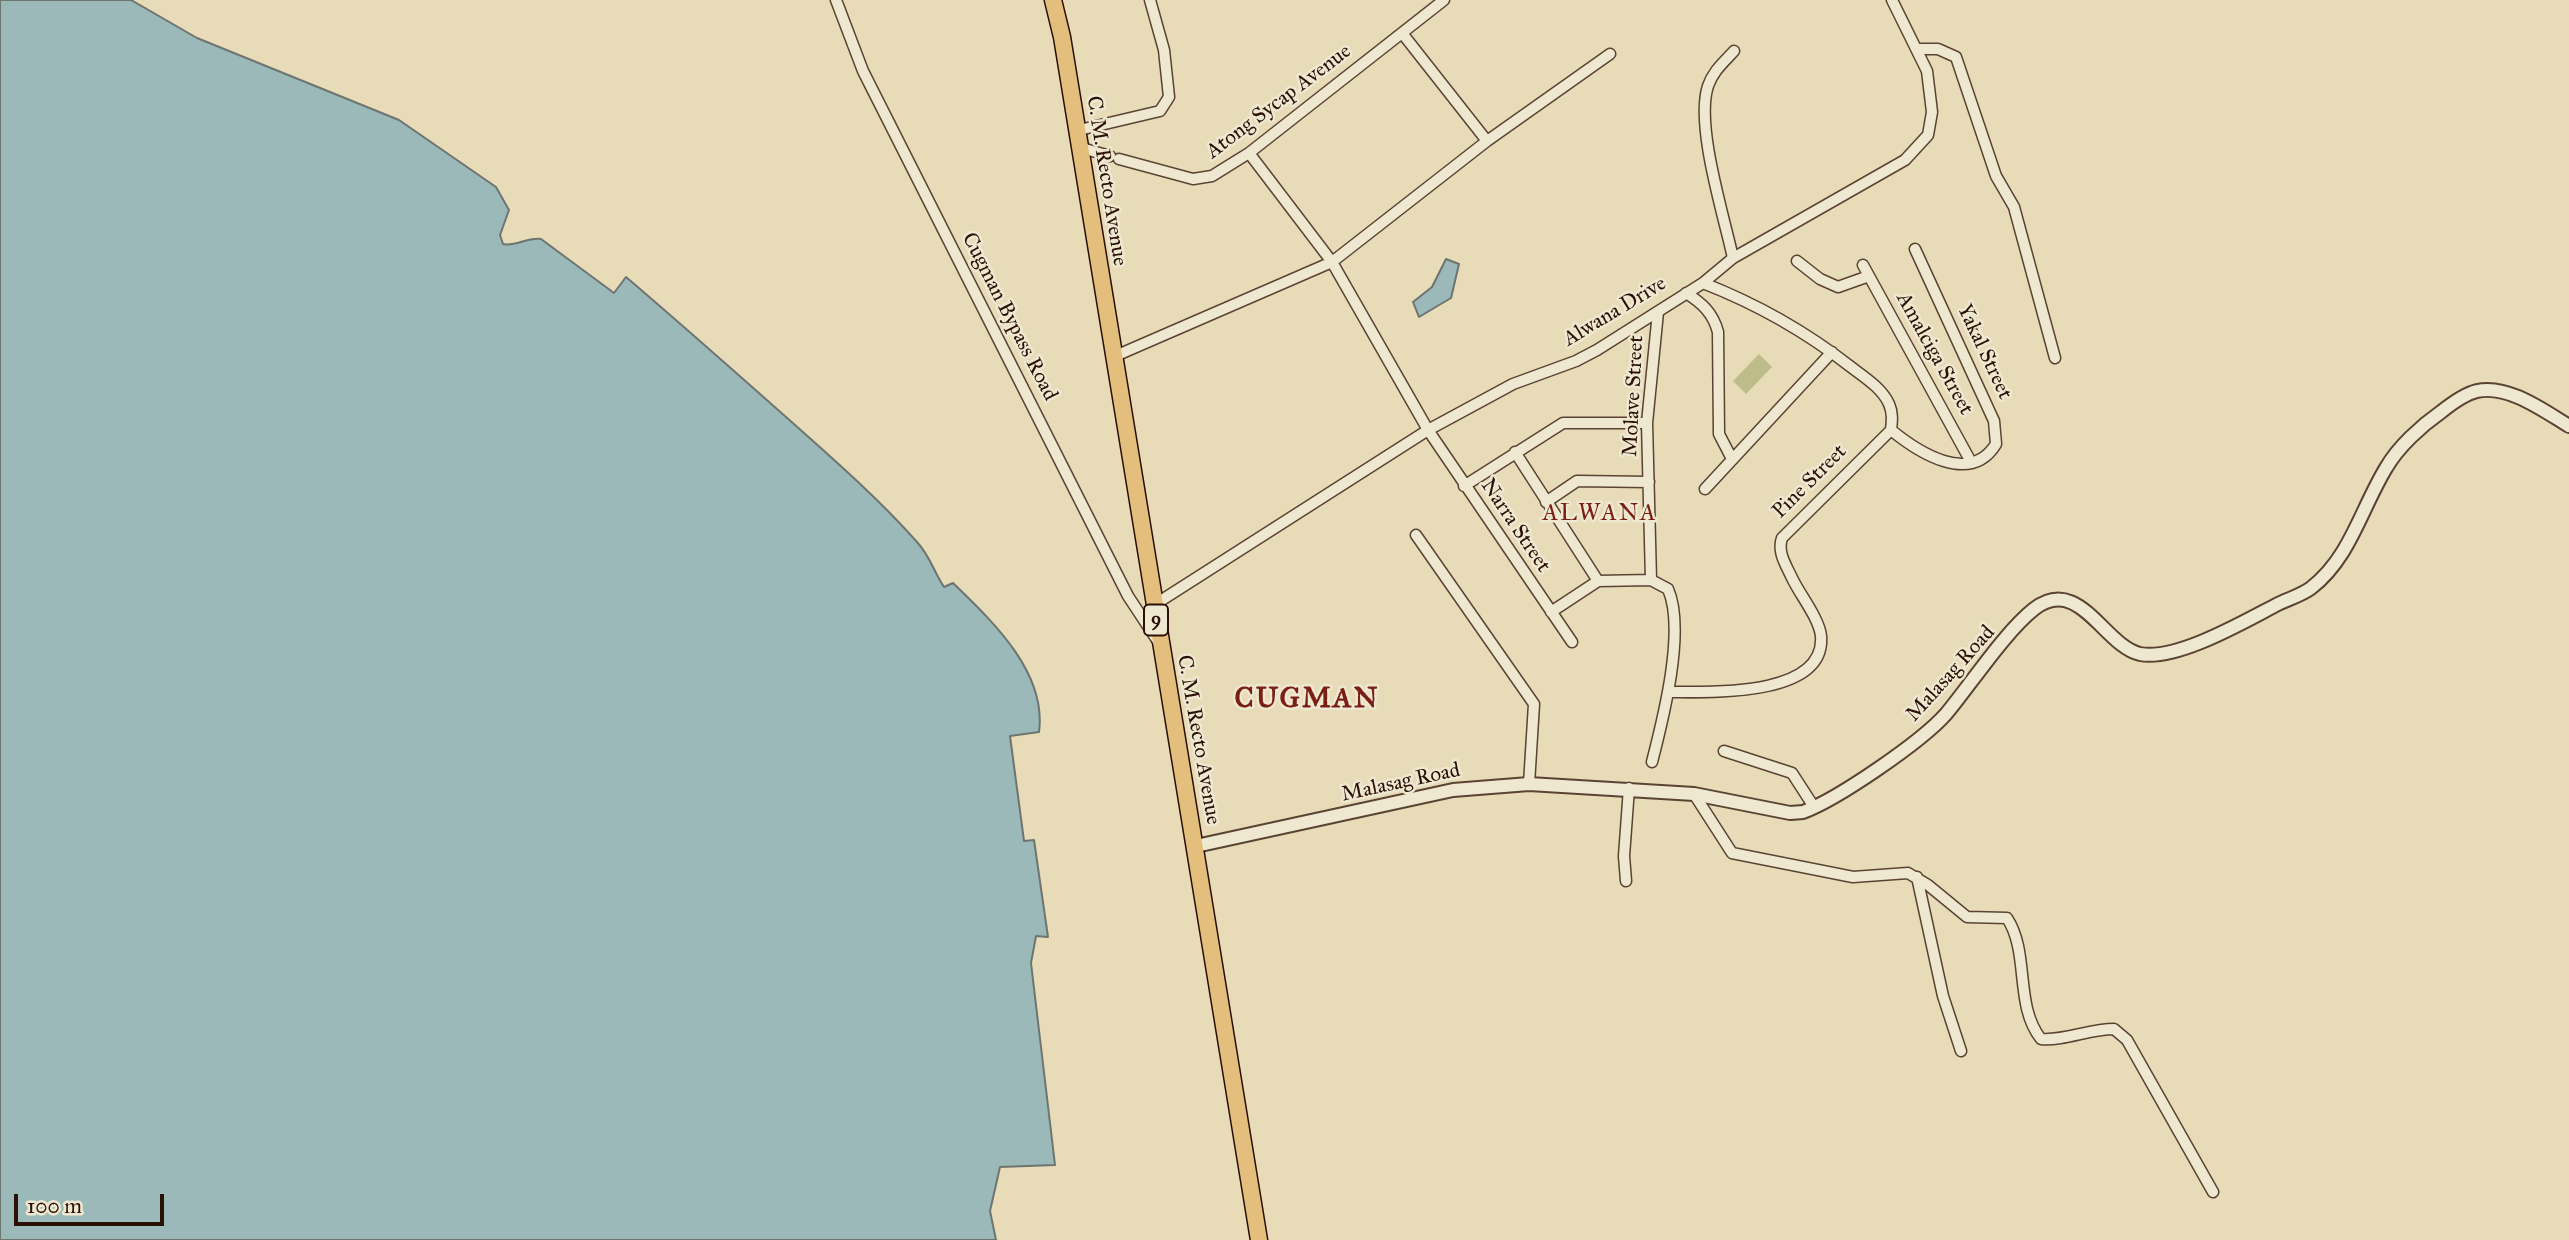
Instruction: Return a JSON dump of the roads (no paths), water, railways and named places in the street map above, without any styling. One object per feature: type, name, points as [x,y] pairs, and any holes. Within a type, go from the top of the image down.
[{"type":"highway","name":"C. M. Recto Avenue","points":[[1053,0],[1062,37],[1076,139],[1196,846],[1259,1240]]},
{"type":"street","name":"Cugman Bypass Road","points":[[836,0],[863,71],[1128,596],[1160,644]]},
{"type":"street","points":[[1076,139],[1160,111],[1167,103],[1170,97],[1164,50],[1150,0]]},
{"type":"street","name":"Atong Sycap Avenue","points":[[1076,139],[1115,157],[1194,179],[1204,179],[1249,153],[1444,0]]},
{"type":"street","name":"Alwana Drive","points":[[1154,605],[1428,430],[1513,384],[1576,361],[1703,283],[1733,258],[1905,160],[1928,135],[1932,112],[1927,71],[1892,0]]},
{"type":"street","points":[[1402,33],[1487,141]]},
{"type":"street","points":[[1918,49],[1938,49],[1956,57],[1996,176],[2014,207],[2056,358]]},
{"type":"street","points":[[1733,258],[1706,132],[1705,104],[1713,72],[1734,51]]},
{"type":"street","points":[[1113,357],[1332,262],[1487,141],[1610,54]]},
{"type":"street","name":"Narra Street","points":[[1249,153],[1332,262],[1428,430],[1572,642]]},
{"type":"street","name":"Yakal Street","points":[[1915,249],[1994,421],[1996,444],[1984,457],[1971,462]]},
{"type":"street","points":[[1797,261],[1820,279],[1838,287],[1869,276]]},
{"type":"street","name":"Amalciga Street","points":[[1863,265],[1971,462]]},
{"type":"street","points":[[1703,283],[1772,313],[1832,352],[1872,383],[1889,403],[1893,416],[1891,430],[1924,455],[1950,463],[1971,462]]},
{"type":"street","points":[[1686,293],[1705,307],[1715,321],[1718,332],[1719,434],[1732,459]]},
{"type":"street","name":"Molave Street","points":[[1651,580],[1647,423],[1658,312]]},
{"type":"street","points":[[1705,489],[1832,352]]},
{"type":"street","name":"Malasag Road","points":[[1196,846],[1452,790],[1529,784],[1694,794],[1790,813],[1814,807],[1933,728],[2034,609],[2062,600],[2084,607],[2128,650],[2142,654],[2166,653],[2251,619],[2309,590],[2329,571],[2347,546],[2386,467],[2428,421],[2461,398],[2478,391],[2515,396],[2569,426]]},
{"type":"street","points":[[1464,486],[1563,423],[1647,423]]},
{"type":"street","name":"Pine Street","points":[[1669,692],[1732,692],[1760,687],[1793,677],[1811,664],[1818,654],[1821,633],[1780,553],[1782,538],[1891,430]]},
{"type":"street","points":[[1515,452],[1598,581]]},
{"type":"street","points":[[1546,502],[1577,481],[1649,482]]},
{"type":"street","points":[[1416,535],[1534,704],[1529,784]]},
{"type":"street","points":[[1550,612],[1598,581],[1651,580],[1668,589],[1675,615],[1669,692],[1653,762]]},
{"type":"street","points":[[1724,751],[1793,773],[1814,807]]},
{"type":"street","points":[[1626,881],[1624,856],[1629,788]]},
{"type":"street","points":[[1694,794],[1731,853],[1853,877],[1908,873],[1917,877],[1967,917],[2007,918],[2015,930],[2028,1010],[2034,1030],[2041,1039],[2055,1040],[2088,1030],[2115,1028],[2127,1040],[2213,1192]]},
{"type":"street","points":[[1917,877],[1943,996],[1961,1051]]},
{"type":"water","points":[[0,0],[131,0],[197,38],[399,120],[496,187],[509,210],[500,235],[503,244],[541,239],[614,293],[626,277],[870,493],[921,547],[944,587],[953,583],[1014,649],[1026,669],[1039,710],[1039,732],[1010,736],[1024,841],[1034,840],[1048,937],[1036,936],[1031,963],[1055,1165],[1000,1167],[990,1211],[996,1240],[0,1240]]},
{"type":"water","points":[[1446,259],[1459,264],[1451,298],[1419,317],[1413,302],[1432,287]]},
{"type":"district","name":"ALWANA","points":[[1600,514]]},
{"type":"district","name":"CUGMAN","points":[[1307,700]]}]
